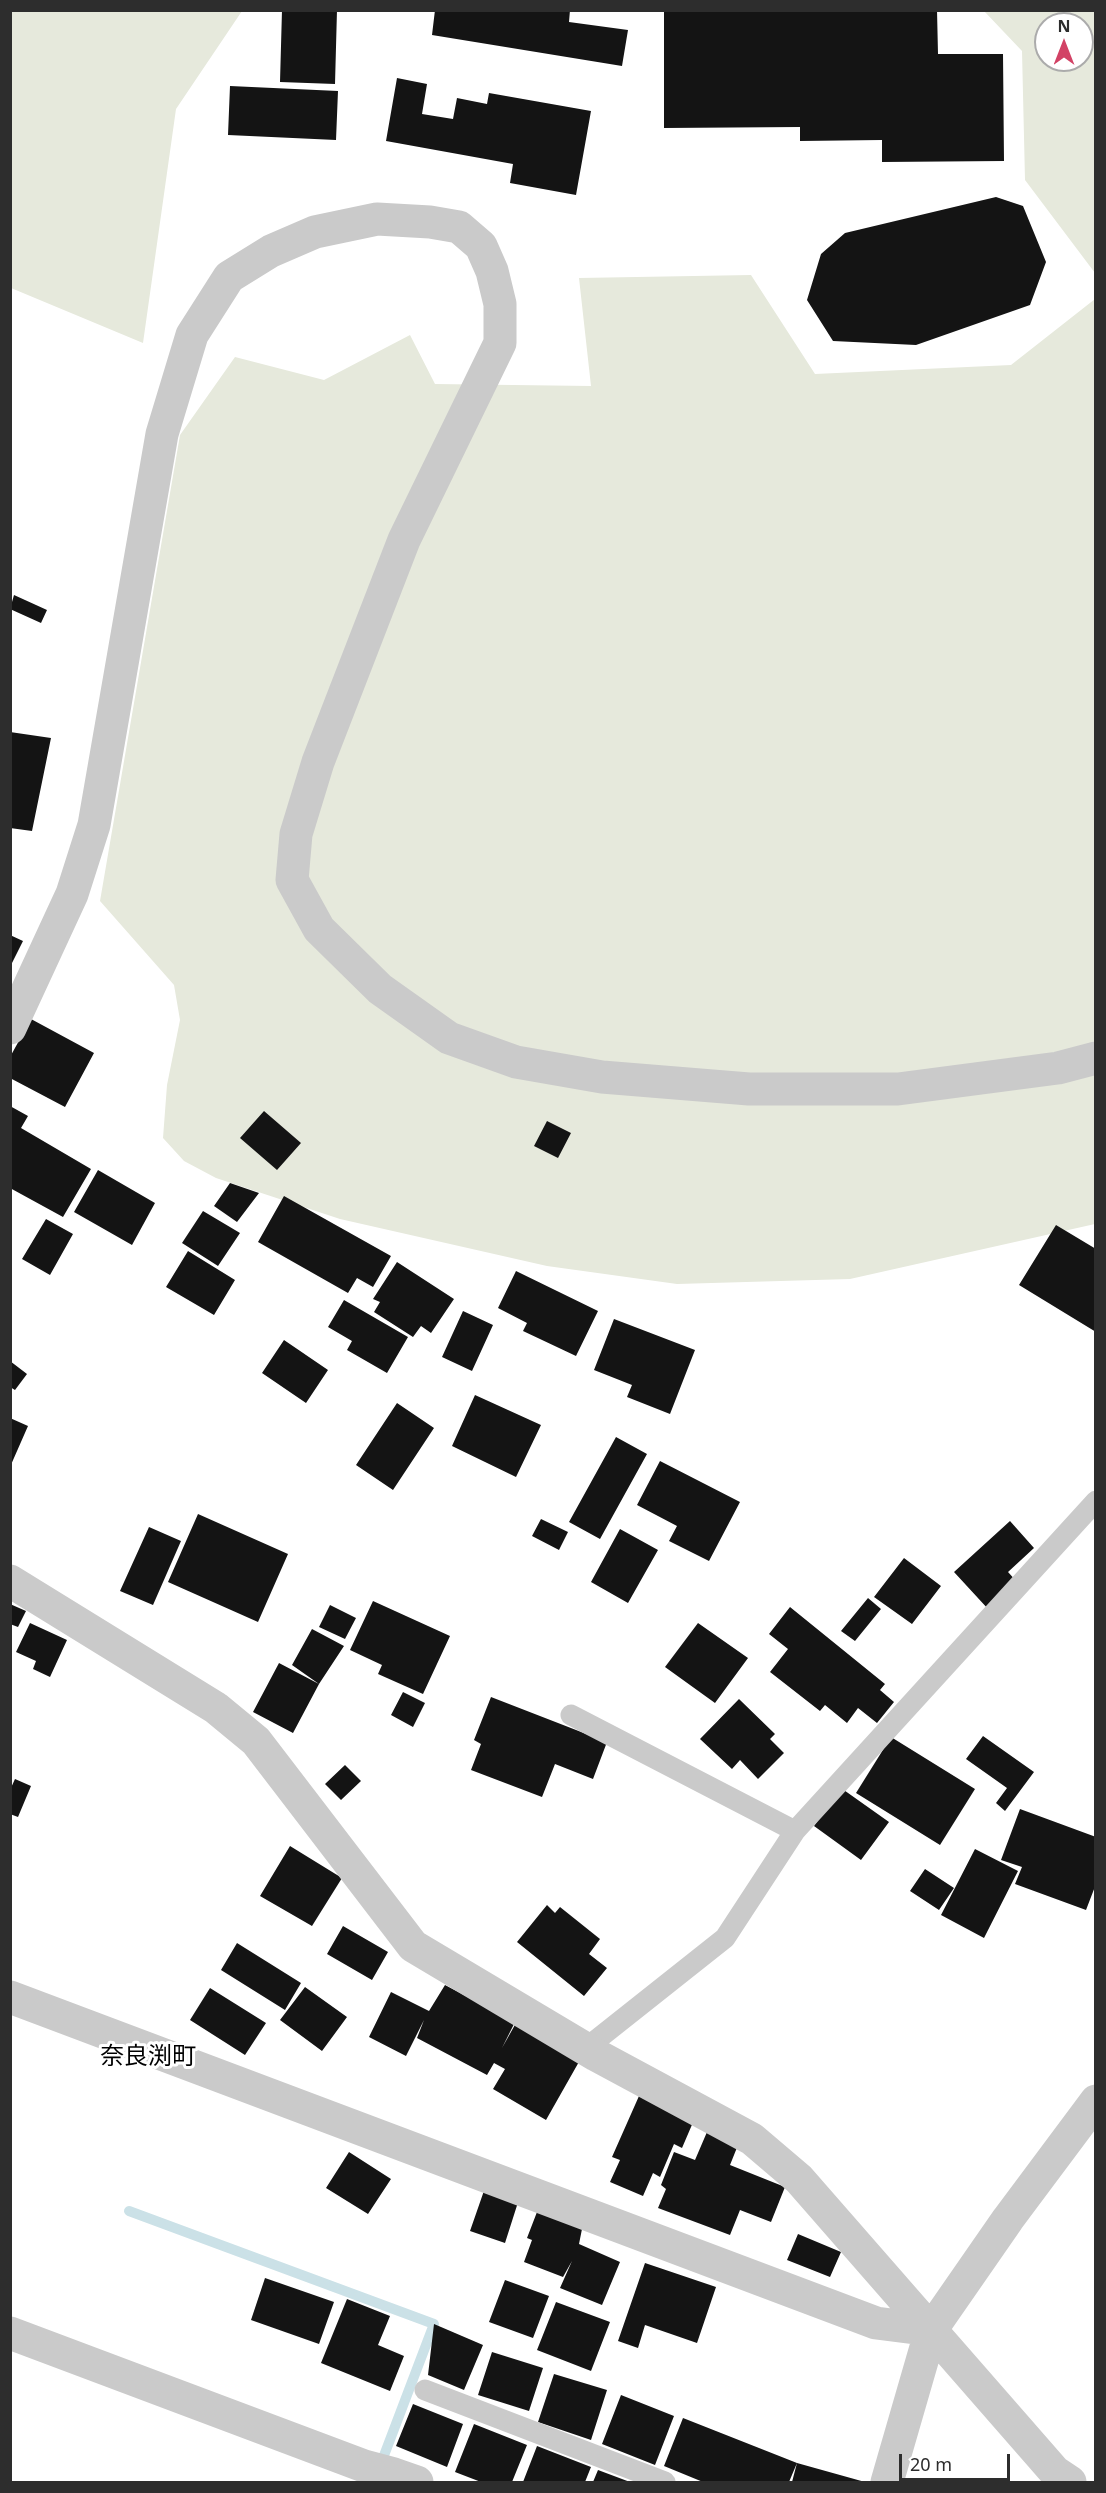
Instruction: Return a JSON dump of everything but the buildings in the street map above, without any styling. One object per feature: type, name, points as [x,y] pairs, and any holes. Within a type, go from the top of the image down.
[{"type":"street","points":[[10,1028],[72,894],[94,825],[162,434],[192,335],[229,277],[271,251],[315,232],[376,219],[430,222],[459,227],[481,246],[492,271],[500,304],[500,343],[404,540],[318,762],[296,834],[292,879],[319,929],[380,989],[449,1038],[516,1062],[602,1077],[749,1089],[898,1089],[1058,1068],[1095,1058]]},
{"type":"street","points":[[10,1581],[216,1708],[256,1741],[413,1946],[585,2049],[752,2139],[799,2179],[1055,2472],[1070,2482]]},
{"type":"street","points":[[10,1997],[876,2323],[931,2330]]},
{"type":"street","points":[[887,2482],[931,2330],[1008,2218],[1095,2101]]},
{"type":"street","points":[[10,2333],[364,2466],[417,2482]]},
{"type":"lane","points":[[585,2049],[725,1938],[795,1831],[1095,1501]]},
{"type":"lane","points":[[571,1715],[795,1831]]},
{"type":"lane","points":[[424,2390],[664,2482]]},
{"type":"shaded area","points":[[11,10],[242,11],[176,109],[143,343],[11,288]]},
{"type":"shaded area","points":[[984,11],[1095,11],[1095,273],[1025,180],[1022,51]]},
{"type":"shaded area","points":[[751,275],[815,374],[1011,365],[1095,299],[1095,1224],[850,1279],[677,1284],[547,1266],[340,1219],[216,1178],[184,1161],[163,1138],[167,1085],[180,1020],[174,985],[100,901],[180,435],[235,357],[324,380],[410,335],[435,384],[591,386],[579,278]]},
{"type":"waterway","points":[[129,2211],[434,2324],[380,2466]]},
{"type":"district","name":"奈良渕町","points":[[148,2057]]}]
